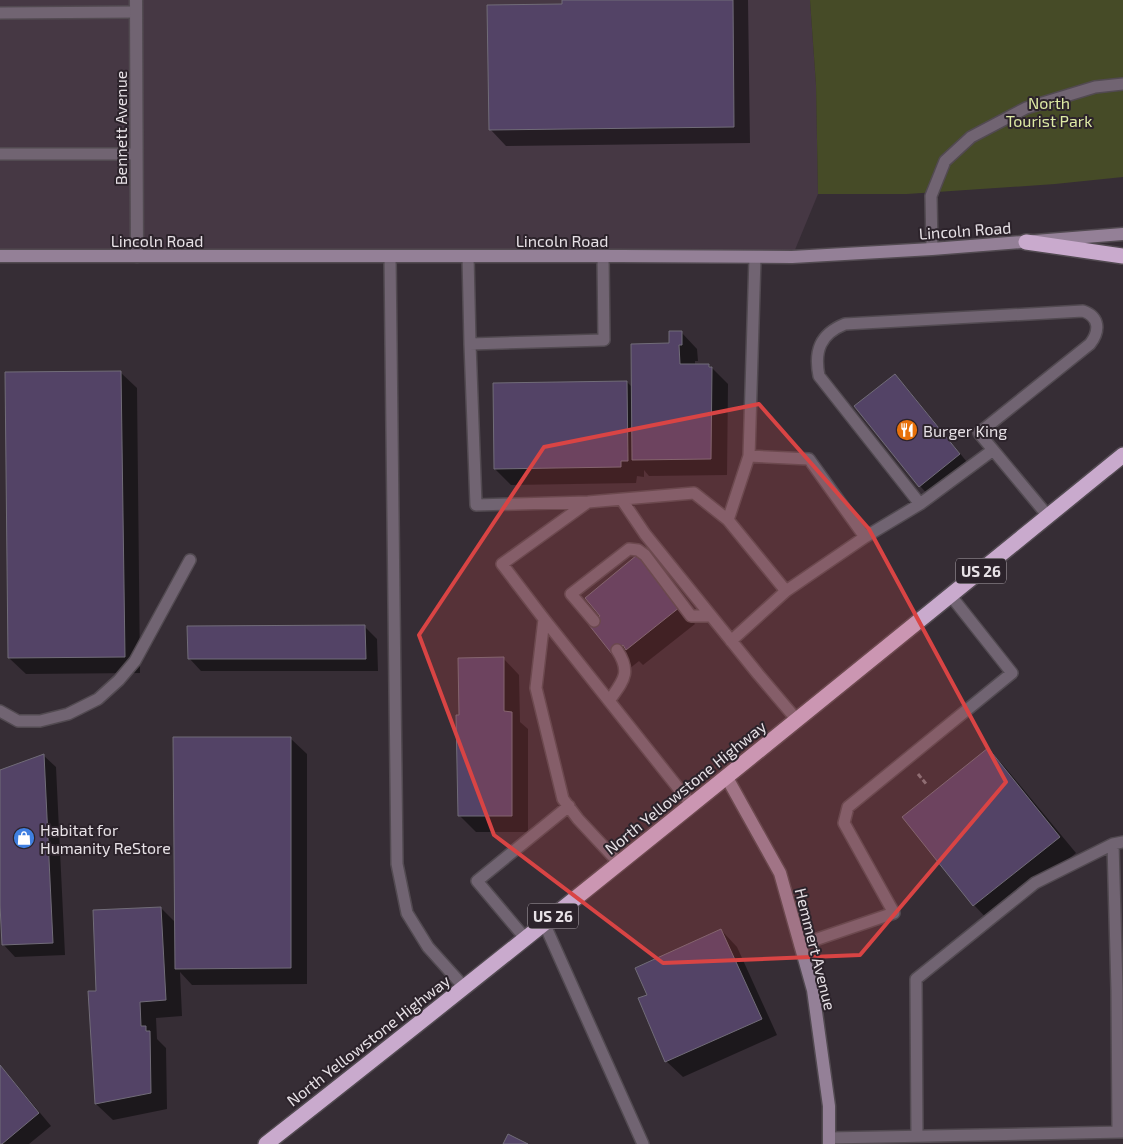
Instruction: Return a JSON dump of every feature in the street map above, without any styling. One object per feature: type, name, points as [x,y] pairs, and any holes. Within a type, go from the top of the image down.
[{"type":"highway","points":[[1026,242],[1123,256]]},
{"type":"highway","name":"North Yellowstone Highway","points":[[266,1144],[797,720],[1123,455]]},
{"type":"main road","name":"Lincoln Road","points":[[0,256],[792,257],[932,249],[1123,234]]},
{"type":"main road","name":"Hemmert Avenue","points":[[726,776],[780,873],[812,990],[829,1106],[829,1141]]},
{"type":"street","name":"Bennett Avenue","points":[[136,6],[137,256]]},
{"type":"lane","points":[[0,13],[136,6]]},
{"type":"lane","points":[[932,249],[931,196],[944,162],[971,137],[1026,108],[1095,87],[1123,84]]},
{"type":"lane","points":[[0,154],[136,154]]},
{"type":"lane","points":[[390,256],[397,864],[407,913],[428,947],[464,987]]},
{"type":"lane","points":[[468,256],[476,505],[588,502],[694,493],[728,520],[786,591]]},
{"type":"lane","points":[[470,344],[604,340],[602,256]]},
{"type":"lane","points":[[728,520],[749,456],[755,257]]},
{"type":"lane","points":[[920,504],[819,376],[816,362],[818,348],[825,336],[835,328],[845,324],[1083,311],[1093,317],[1097,325],[1097,334],[1090,344],[979,433],[1048,516]]},
{"type":"lane","points":[[731,641],[786,591],[865,537],[920,504],[993,450]]},
{"type":"lane","points":[[749,456],[809,459],[865,537]]},
{"type":"lane","points":[[622,500],[645,534],[797,720]]},
{"type":"lane","points":[[588,502],[502,564],[691,804]]},
{"type":"lane","points":[[594,621],[571,594],[629,549],[638,550],[644,555],[691,616],[711,616]]},
{"type":"lane","points":[[0,711],[18,721],[40,721],[68,714],[98,699],[119,680],[135,661],[190,560]]},
{"type":"lane","points":[[800,945],[894,912],[844,823],[848,807],[1012,673],[951,596]]},
{"type":"lane","points":[[544,619],[536,688],[563,799],[578,819],[619,863]]},
{"type":"lane","points":[[609,701],[624,678],[624,662],[617,650]]},
{"type":"lane","points":[[524,938],[477,881],[569,806]]},
{"type":"lane","points":[[829,1141],[917,1136],[1120,1132],[1117,990],[1118,843],[1035,882],[916,979],[917,1136]]},
{"type":"lane","points":[[544,923],[643,1144]]},
{"type":"path","points":[[915,769],[928,785]]},
{"type":"highlighted area","points":[[759,404],[869,529],[1006,782],[860,955],[663,963],[494,835],[419,635],[544,447]]},
{"type":"shaded area","points":[[0,0],[810,0],[816,85],[818,194],[792,257],[0,256]]},
{"type":"green space","name":"North Tourist Park","points":[[810,0],[1123,0],[1123,177],[1055,184],[907,194],[818,194],[816,85]]},
{"type":"building","points":[[562,0],[733,0],[734,127],[489,130],[487,5],[562,4]]},
{"type":"building","points":[[669,331],[682,331],[682,345],[679,345],[680,364],[709,364],[709,367],[712,367],[711,459],[632,460],[631,344],[669,343]]},
{"type":"building","points":[[121,371],[125,657],[8,658],[5,372]]},
{"type":"building","name":"Burger King","points":[[895,374],[960,454],[919,487],[854,406]]},
{"type":"building","points":[[627,381],[628,461],[621,461],[621,467],[494,469],[493,383]]},
{"type":"building","points":[[637,555],[680,607],[626,650],[623,645],[612,654],[589,625],[600,616],[585,598]]},
{"type":"building","points":[[365,625],[366,659],[188,659],[187,626]]},
{"type":"building","points":[[504,657],[504,711],[512,712],[512,816],[458,816],[456,715],[459,715],[458,658]]},
{"type":"building","points":[[173,737],[291,737],[291,968],[175,969]]},
{"type":"building","points":[[988,748],[1060,837],[973,906],[902,817]]},
{"type":"building","name":"Habitat for Humanity ReStore","points":[[44,754],[53,943],[2,945],[0,905],[0,770]]},
{"type":"building","points":[[161,907],[166,1000],[140,1002],[141,1026],[146,1026],[146,1031],[150,1031],[151,1093],[95,1104],[88,991],[96,991],[93,910]]},
{"type":"building","points":[[721,929],[762,1019],[665,1062],[638,998],[647,995],[635,968]]},
{"type":"building","points":[[0,1065],[39,1113],[2,1144],[0,1144]]},
{"type":"building","points":[[508,1134],[528,1144],[503,1144]]},
{"type":"place","name":"Burger King","points":[[907,430]]},
{"type":"place","name":"Habitat for Humanity ReStore","points":[[24,838]]}]
